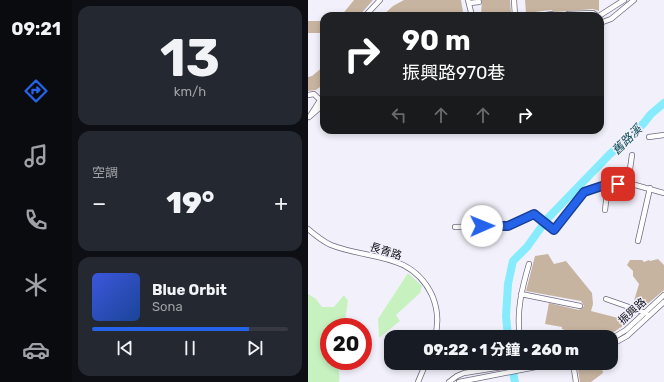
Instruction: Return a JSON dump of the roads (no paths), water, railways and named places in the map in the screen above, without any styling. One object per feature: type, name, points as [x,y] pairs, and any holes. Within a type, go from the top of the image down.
[{"type":"street","points":[[369,12],[380,0]]},
{"type":"street","points":[[514,0],[515,12]]},
{"type":"street","points":[[604,12],[624,0]]},
{"type":"street","points":[[604,22],[615,16],[634,0]]},
{"type":"street","points":[[471,12],[469,1],[479,2]]},
{"type":"street","points":[[308,95],[314,94],[319,100],[309,118]]},
{"type":"street","points":[[309,118],[320,108]]},
{"type":"street","points":[[649,137],[664,135]]},
{"type":"street","points":[[628,183],[632,155]]},
{"type":"street","points":[[455,227],[508,226],[534,214],[554,230],[584,192],[608,184],[628,183],[664,193]]},
{"type":"street","points":[[605,210],[608,184]]},
{"type":"street","points":[[638,241],[650,188]]},
{"type":"street","name":"長青路","points":[[309,230],[332,245],[398,262],[415,272],[429,289],[437,310],[436,330]]},
{"type":"street","points":[[519,330],[518,323],[521,294],[529,264]]},
{"type":"street","points":[[521,294],[580,306]]},
{"type":"street","name":"振興路","points":[[618,343],[664,295]]},
{"type":"street","points":[[606,299],[646,314]]},
{"type":"street","name":"振興路","points":[[618,335],[664,302]]},
{"type":"street","points":[[418,382],[423,370]]},
{"type":"street","points":[[449,382],[464,373],[483,370]]},
{"type":"street","points":[[460,382],[524,370]]},
{"type":"street","points":[[574,370],[576,382]]},
{"type":"waterway","name":"舊路溪","points":[[507,330],[506,316],[508,284],[513,261],[527,247],[547,219],[609,155],[664,103]]},
{"type":"waterway","name":"舊路溪","points":[[512,370],[515,382]]}]
